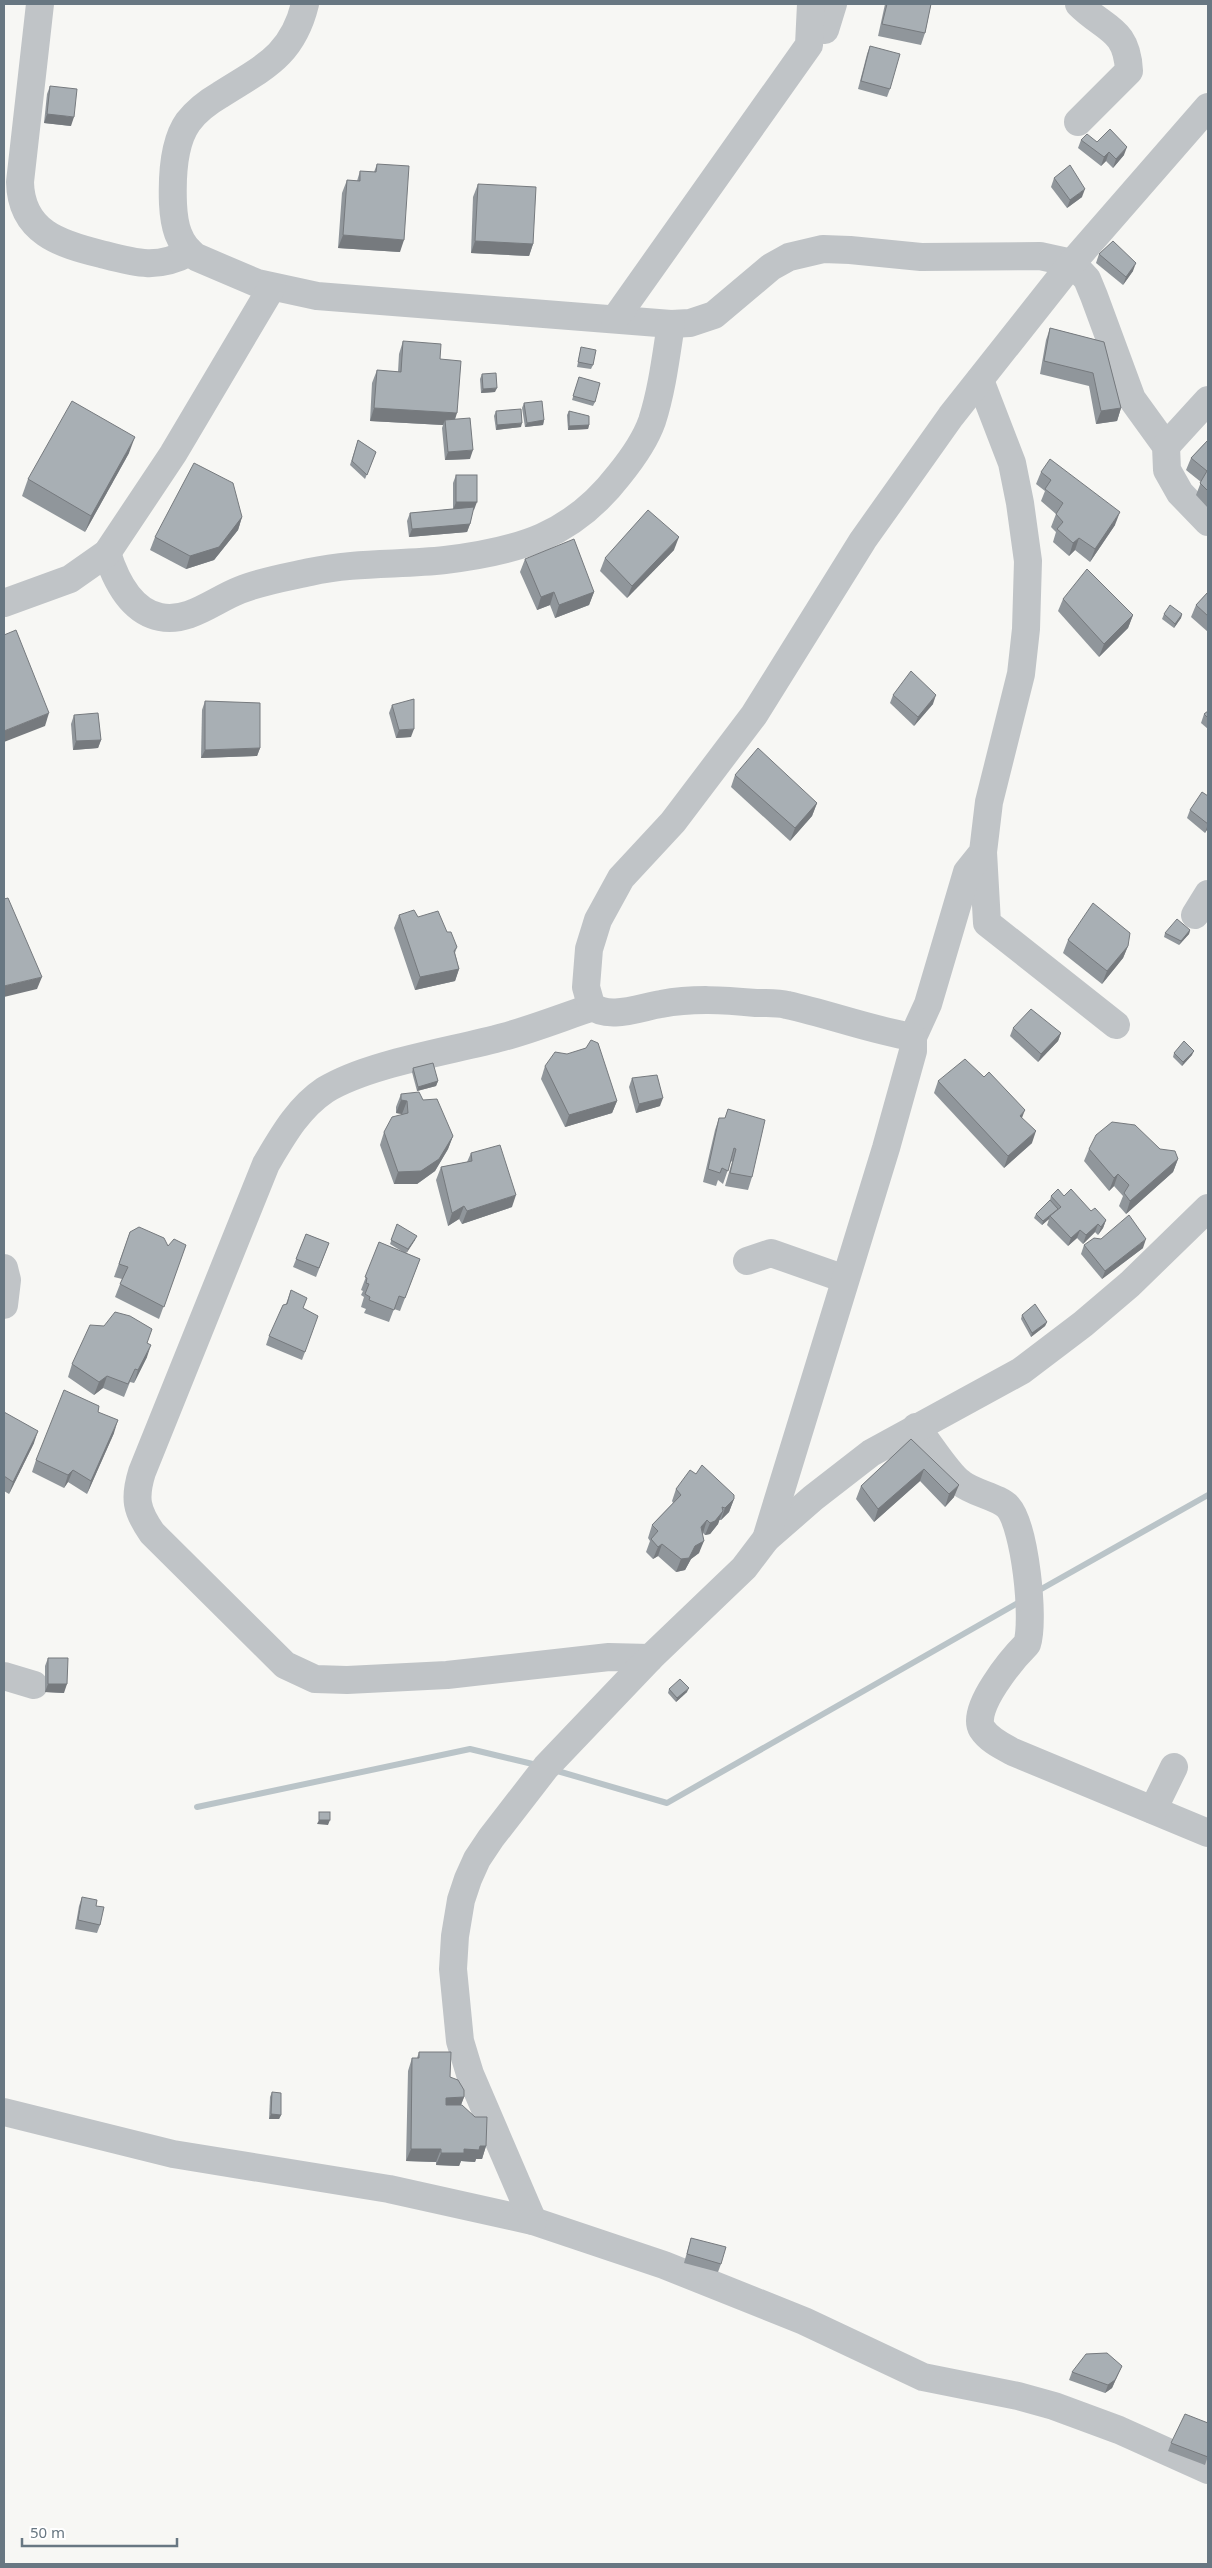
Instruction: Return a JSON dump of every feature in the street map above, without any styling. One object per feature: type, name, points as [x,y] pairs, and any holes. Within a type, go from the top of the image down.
[{"type":"street","points":[[40,4],[20,182],[23,203],[35,224],[50,238],[60,243],[138,263],[155,265],[168,262],[190,252]]},
{"type":"street","points":[[305,4],[296,31],[280,54],[263,69],[201,108],[184,130],[177,154],[173,209],[175,228],[190,252],[205,262],[272,287],[317,296],[671,324],[690,323],[714,315],[772,267],[789,258],[823,249],[921,257],[1040,256],[1072,263],[1087,279],[1132,399],[1166,446],[1167,470],[1180,493],[1208,522]]},
{"type":"street","points":[[811,16],[825,30],[833,4]]},
{"type":"street","points":[[1078,122],[1128,71],[1128,52],[1116,32],[1090,15],[1079,4]]},
{"type":"street","points":[[615,319],[809,45],[811,16]]},
{"type":"street","points":[[593,1007],[588,999],[586,987],[589,949],[598,920],[611,893],[621,878],[673,822],[717,766],[754,714],[863,540],[980,380],[1072,263],[1208,107]]},
{"type":"street","points":[[4,214],[35,224]]},
{"type":"street","points":[[4,603],[70,579],[107,553],[173,454],[272,287]]},
{"type":"street","points":[[107,553],[112,569],[133,602],[150,614],[177,618],[200,610],[240,590],[312,572],[347,567],[444,560],[530,542],[574,521],[591,507],[606,492],[641,445],[652,421],[671,324]]},
{"type":"street","points":[[980,380],[1012,464],[1025,537],[1028,598],[1021,674],[989,802],[982,852],[987,923],[1116,1025]]},
{"type":"street","points":[[1166,446],[1208,400]]},
{"type":"street","points":[[766,1539],[886,1148],[894,1111],[904,1086],[913,1051],[913,1037],[928,1004],[967,872],[982,852]]},
{"type":"street","points":[[650,1658],[609,1657],[446,1674],[376,1678],[328,1679],[306,1676],[285,1665],[152,1533],[141,1516],[137,1499],[137,1490],[142,1472],[263,1172],[282,1136],[297,1117],[324,1092],[352,1077],[505,1037],[593,1007],[611,1012],[664,1003],[725,999],[784,1004],[913,1037]]},
{"type":"street","points":[[532,2221],[489,2119],[460,2041],[453,1969],[455,1936],[461,1900],[477,1859],[507,1816],[546,1768],[650,1658],[707,1606],[744,1568],[766,1539],[871,1453],[1021,1371],[1130,1284],[1208,1208]]},
{"type":"street","points":[[747,1261],[771,1253],[845,1279]]},
{"type":"street","points":[[4,1268],[7,1280],[4,1305]]},
{"type":"street","points":[[916,1427],[960,1483],[1006,1505],[1016,1518],[1021,1537],[1028,1596],[1030,1636],[1027,1644],[991,1688],[980,1719],[982,1729],[997,1743],[1013,1752],[1208,1833]]},
{"type":"street","points":[[4,1676],[34,1685]]},
{"type":"street","points":[[1153,1810],[1174,1768]]},
{"type":"street","points":[[4,2112],[173,2154],[389,2189],[532,2221],[664,2265],[804,2321],[924,2377],[1018,2396],[1079,2415],[1208,2470]]},
{"type":"building","points":[[887,4],[931,4],[925,33],[882,24]]},
{"type":"building","points":[[870,46],[900,54],[890,89],[861,81]]},
{"type":"building","points":[[50,86],[77,89],[74,117],[47,114]]},
{"type":"building","points":[[1110,129],[1127,147],[1116,159],[1109,152],[1104,157],[1081,140],[1087,134],[1097,142]]},
{"type":"building","points":[[377,164],[409,166],[404,240],[343,235],[347,180],[360,181],[360,171],[376,172]]},
{"type":"building","points":[[1070,165],[1085,189],[1070,200],[1054,178]]},
{"type":"building","points":[[478,184],[536,187],[533,244],[475,241]]},
{"type":"building","points":[[1113,241],[1136,263],[1126,277],[1099,254]]},
{"type":"building","points":[[1050,328],[1104,342],[1121,408],[1101,411],[1093,373],[1044,361]]},
{"type":"building","points":[[403,341],[441,344],[440,359],[461,361],[457,413],[374,408],[377,370],[401,372]]},
{"type":"building","points":[[581,347],[596,350],[593,365],[578,362]]},
{"type":"building","points":[[496,373],[497,388],[483,389],[482,374]]},
{"type":"building","points":[[579,377],[600,383],[595,402],[573,396]]},
{"type":"building","points":[[72,401],[135,437],[91,516],[28,479]]},
{"type":"building","points":[[542,401],[544,420],[527,423],[524,403]]},
{"type":"building","points":[[521,409],[522,423],[497,425],[496,411]]},
{"type":"building","points":[[569,411],[589,416],[589,425],[569,426]]},
{"type":"building","points":[[470,418],[473,450],[448,452],[445,420]]},
{"type":"building","points":[[358,440],[376,452],[367,475],[352,461]]},
{"type":"building","points":[[1208,440],[1208,491],[1200,483],[1207,471],[1191,458]]},
{"type":"building","points":[[1050,459],[1120,512],[1095,549],[1079,538],[1073,543],[1057,529],[1063,522],[1056,514],[1063,503],[1045,489],[1051,480],[1041,472]]},
{"type":"building","points":[[194,463],[233,483],[242,517],[219,547],[190,556],[155,537]]},
{"type":"building","points":[[456,475],[477,475],[477,502],[456,502]]},
{"type":"building","points":[[474,507],[470,524],[412,529],[410,513]]},
{"type":"building","points":[[648,510],[679,537],[632,586],[605,558]]},
{"type":"building","points":[[574,539],[594,592],[559,605],[554,592],[541,597],[525,559]]},
{"type":"building","points":[[1087,569],[1133,615],[1104,644],[1063,599]]},
{"type":"building","points":[[1208,592],[1208,616],[1196,605]]},
{"type":"building","points":[[1170,605],[1182,614],[1175,624],[1164,614]]},
{"type":"building","points":[[16,630],[49,713],[4,731],[4,635]]},
{"type":"building","points":[[911,671],[936,695],[918,717],[893,695]]},
{"type":"building","points":[[414,699],[414,729],[399,730],[392,705]]},
{"type":"building","points":[[205,701],[260,703],[260,748],[205,750]]},
{"type":"building","points":[[98,713],[101,740],[76,741],[74,715]]},
{"type":"building","points":[[758,748],[817,803],[795,828],[735,775]]},
{"type":"building","points":[[1202,792],[1208,796],[1208,824],[1190,810]]},
{"type":"building","points":[[8,898],[42,977],[4,986],[4,899]]},
{"type":"building","points":[[1093,903],[1130,933],[1128,946],[1107,971],[1068,940]]},
{"type":"building","points":[[414,910],[418,917],[438,911],[447,932],[451,932],[457,947],[454,951],[459,969],[420,977],[399,915]]},
{"type":"building","points":[[1177,919],[1190,930],[1181,941],[1165,933]]},
{"type":"building","points":[[1031,1009],[1061,1033],[1041,1054],[1013,1028]]},
{"type":"building","points":[[591,1040],[598,1043],[617,1101],[569,1115],[545,1066],[555,1052],[567,1054],[586,1048]]},
{"type":"building","points":[[1184,1041],[1194,1051],[1183,1062],[1174,1053]]},
{"type":"building","points":[[965,1059],[984,1077],[989,1072],[1025,1110],[1020,1116],[1036,1131],[1008,1156],[938,1081]]},
{"type":"building","points":[[433,1063],[438,1081],[418,1087],[413,1068]]},
{"type":"building","points":[[657,1075],[663,1098],[639,1104],[632,1078]]},
{"type":"building","points":[[419,1092],[423,1100],[437,1099],[453,1136],[439,1159],[421,1171],[398,1172],[384,1132],[392,1117],[408,1113],[407,1101],[401,1100],[401,1094]]},
{"type":"building","points":[[728,1109],[765,1120],[752,1177],[730,1173],[736,1149],[734,1148],[728,1171],[722,1168],[720,1173],[708,1169],[719,1118],[725,1118]]},
{"type":"building","points":[[1112,1122],[1135,1125],[1160,1149],[1175,1151],[1178,1159],[1130,1201],[1124,1193],[1129,1185],[1118,1174],[1114,1178],[1089,1149],[1096,1135]]},
{"type":"building","points":[[500,1145],[516,1195],[467,1211],[464,1206],[452,1213],[441,1167],[472,1161],[471,1153]]},
{"type":"building","points":[[1058,1189],[1064,1196],[1071,1189],[1091,1211],[1095,1208],[1106,1220],[1101,1227],[1098,1224],[1086,1235],[1080,1230],[1071,1238],[1050,1216],[1061,1207],[1051,1196]]},
{"type":"building","points":[[1050,1200],[1058,1209],[1043,1221],[1036,1214]]},
{"type":"building","points":[[1129,1215],[1146,1239],[1105,1271],[1084,1245],[1094,1238],[1101,1239]]},
{"type":"building","points":[[397,1224],[417,1236],[408,1249],[391,1240]]},
{"type":"building","points":[[139,1227],[164,1238],[168,1246],[174,1239],[186,1245],[164,1307],[120,1284],[128,1267],[119,1264],[130,1232]]},
{"type":"building","points":[[306,1234],[329,1243],[319,1268],[296,1259]]},
{"type":"building","points":[[379,1242],[420,1259],[405,1298],[399,1296],[394,1310],[369,1300],[370,1297],[365,1294],[369,1284],[366,1283],[367,1278],[365,1277]]},
{"type":"building","points":[[291,1290],[307,1298],[303,1308],[318,1316],[305,1352],[269,1336],[283,1305],[287,1304]]},
{"type":"building","points":[[1035,1304],[1047,1322],[1032,1333],[1022,1315]]},
{"type":"building","points":[[115,1312],[130,1316],[152,1329],[147,1343],[151,1345],[138,1370],[135,1369],[128,1384],[107,1376],[99,1382],[72,1364],[90,1325],[104,1326]]},
{"type":"building","points":[[64,1390],[99,1406],[98,1412],[118,1420],[91,1481],[73,1470],[68,1475],[36,1460]]},
{"type":"building","points":[[4,1412],[38,1431],[13,1482],[4,1476]]},
{"type":"building","points":[[911,1439],[959,1485],[949,1494],[924,1469],[878,1509],[861,1486]]},
{"type":"building","points":[[702,1465],[734,1495],[734,1499],[725,1508],[722,1507],[723,1511],[715,1521],[710,1523],[707,1520],[701,1527],[704,1541],[695,1546],[689,1558],[681,1559],[662,1544],[658,1547],[651,1539],[658,1531],[652,1525],[681,1495],[676,1489],[690,1470],[696,1474]]},
{"type":"building","points":[[48,1658],[68,1658],[67,1684],[48,1684]]},
{"type":"building","points":[[680,1679],[689,1688],[677,1698],[669,1689]]},
{"type":"building","points":[[319,1812],[330,1812],[330,1820],[319,1820]]},
{"type":"building","points":[[82,1897],[97,1900],[96,1906],[104,1907],[100,1925],[78,1920]]},
{"type":"building","points":[[419,2052],[451,2052],[450,2077],[458,2080],[464,2090],[464,2097],[446,2098],[446,2105],[462,2105],[475,2117],[487,2117],[486,2146],[480,2146],[479,2150],[464,2149],[464,2153],[441,2153],[441,2149],[411,2149],[412,2058],[419,2058]]},
{"type":"building","points":[[272,2092],[281,2093],[281,2115],[271,2114]]},
{"type":"building","points":[[691,2238],[726,2247],[721,2264],[687,2254]]},
{"type":"building","points":[[1107,2353],[1122,2366],[1115,2380],[1108,2385],[1072,2372],[1086,2354]]},
{"type":"building","points":[[1185,2414],[1208,2423],[1208,2457],[1171,2443]]},
{"type":"waterway","points":[[1036,1592],[1208,1495]]},
{"type":"waterway","points":[[554,1770],[667,1803],[1023,1600]]},
{"type":"waterway","points":[[197,1807],[470,1749],[537,1765]]}]
